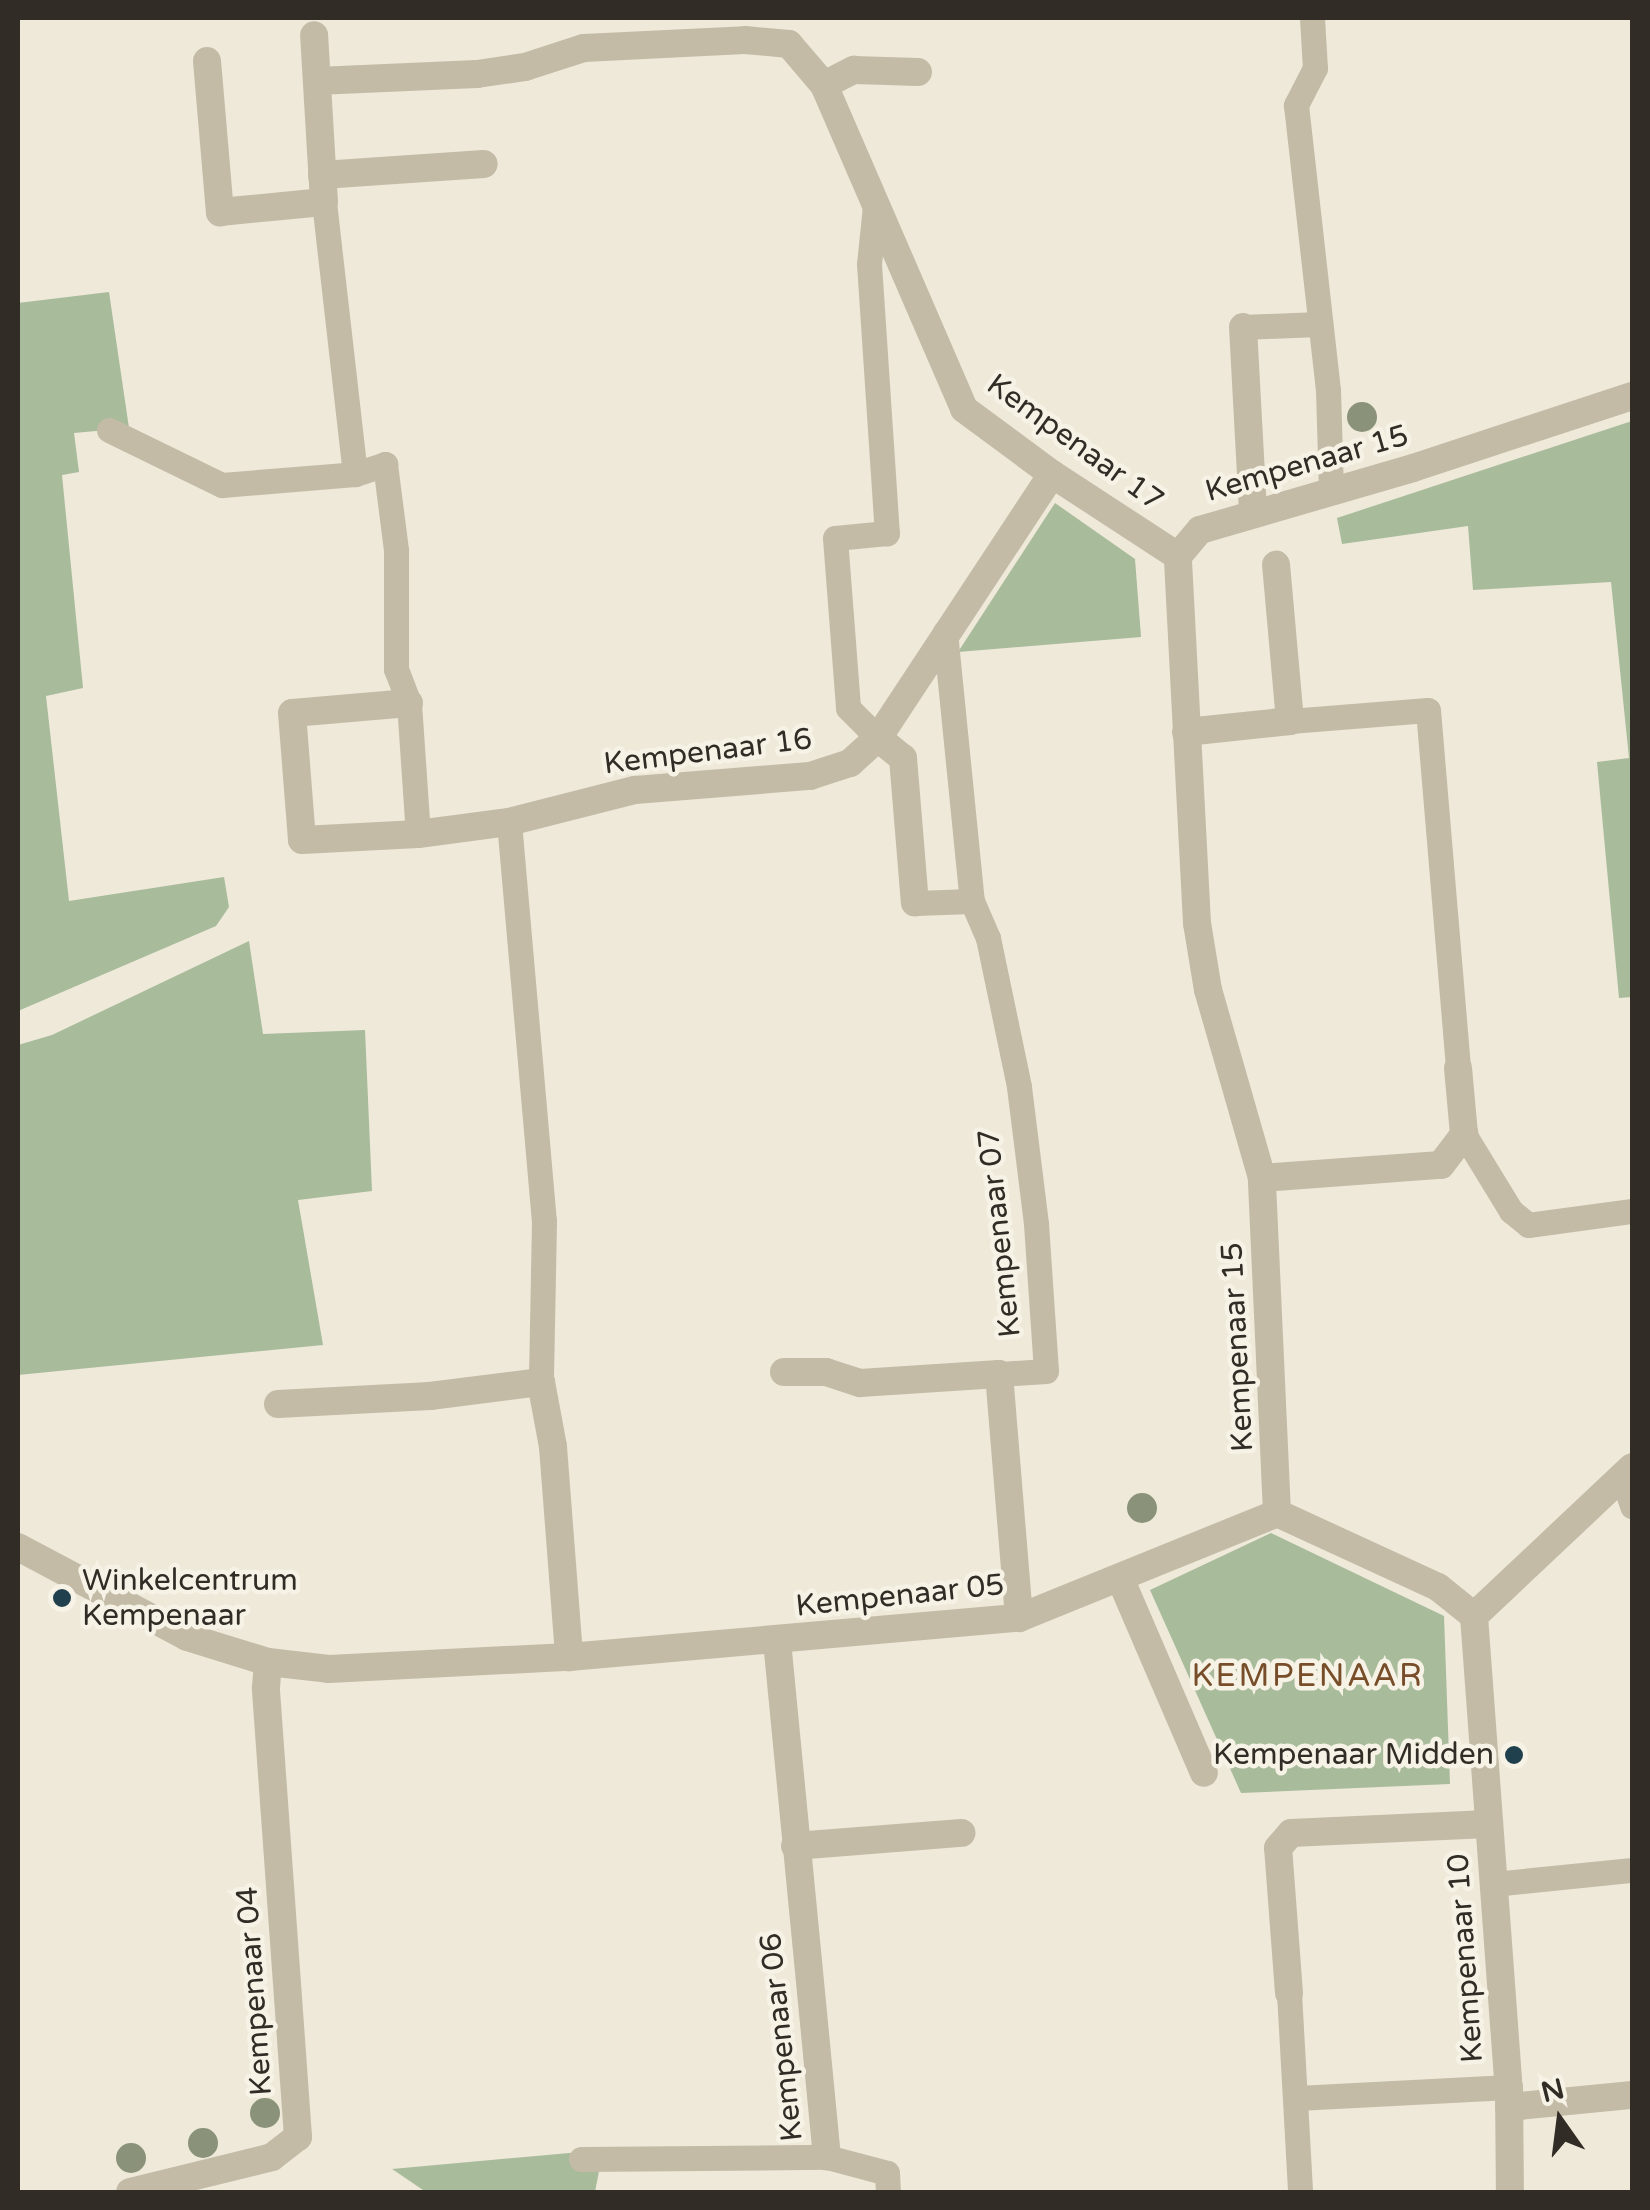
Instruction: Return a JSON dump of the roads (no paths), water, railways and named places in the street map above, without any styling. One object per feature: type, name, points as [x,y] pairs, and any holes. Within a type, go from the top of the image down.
[{"type":"street","points":[[1312,18],[1314,68],[1296,105],[1328,390],[1331,492]]},
{"type":"street","points":[[314,35],[323,188],[354,474]]},
{"type":"street","name":"Kempenaar 17","points":[[317,81],[477,74],[525,67],[584,48],[745,40],[789,44],[824,84],[964,409],[1052,474],[1178,556]]},
{"type":"street","points":[[207,61],[220,212],[323,188],[484,164]]},
{"type":"street","points":[[824,84],[854,70],[918,72]]},
{"type":"street","name":"Kempenaar 17","points":[[836,538],[887,534],[869,264],[875,206]]},
{"type":"street","points":[[1253,514],[1243,327],[1319,324]]},
{"type":"street","name":"Kempenaar 15","points":[[1277,1514],[1262,1178],[1208,990],[1198,923],[1178,556],[1200,530],[1632,396]]},
{"type":"street","points":[[108,430],[222,485],[354,474],[385,464],[396,550],[396,669],[409,703],[418,834]]},
{"type":"street","name":"Kempenaar 16","points":[[409,703],[292,713],[302,840],[418,834],[509,822],[635,790],[810,776],[850,763],[878,738],[1052,474]]},
{"type":"street","name":"Kempenaar 16","points":[[836,538],[848,708],[904,758],[914,903],[972,901]]},
{"type":"street","points":[[1276,565],[1290,721]]},
{"type":"street","points":[[945,632],[972,901]]},
{"type":"street","points":[[1186,732],[1428,710],[1464,1134],[1511,1211],[1528,1225],[1632,1211]]},
{"type":"street","points":[[509,822],[544,1221],[541,1382],[554,1447],[569,1657]]},
{"type":"street","name":"Kempenaar 07","points":[[784,1372],[826,1372],[860,1383],[1046,1370],[1036,1224],[1020,1102],[988,938],[972,901]]},
{"type":"street","points":[[1262,1178],[1441,1165],[1464,1134]]},
{"type":"street","name":"Kempenaar 07","points":[[999,1374],[1019,1618]]},
{"type":"street","points":[[278,1404],[430,1396],[541,1382]]},
{"type":"street","points":[[1277,1514],[1438,1587],[1474,1616],[1627,1471]]},
{"type":"street","points":[[1627,1471],[1632,1506]]},
{"type":"street","name":"Kempenaar 05","points":[[18,1547],[187,1637],[268,1662],[329,1670],[569,1657],[1019,1618],[1277,1514]]},
{"type":"street","points":[[1120,1578],[1204,1774]]},
{"type":"street","name":"Kempenaar 10","points":[[1474,1616],[1508,2097],[1510,2192]]},
{"type":"street","name":"Kempenaar 06","points":[[581,2160],[827,2156],[777,1641]]},
{"type":"street","name":"Kempenaar 04","points":[[130,2192],[272,2156],[298,2137],[266,1688],[268,1662]]},
{"type":"street","name":"Kempenaar 10","points":[[1300,2192],[1297,2098],[1278,1848],[1291,1833],[1488,1824]]},
{"type":"street","points":[[795,1846],[961,1833]]},
{"type":"street","points":[[1493,1884],[1632,1870]]},
{"type":"street","points":[[1508,2097],[1632,2095]]},
{"type":"street","name":"Kempenaar 10","points":[[1297,2098],[1508,2097]]},
{"type":"street","points":[[827,2156],[887,2173],[888,2192]]},
{"type":"place","name":"Winkelcentrum Kempenaar","points":[[62,1598]]},
{"type":"place","name":"Kempenaar Midden","points":[[1514,1755]]},
{"type":"district","name":"KEMPENAAR","points":[[1308,1676]]}]
